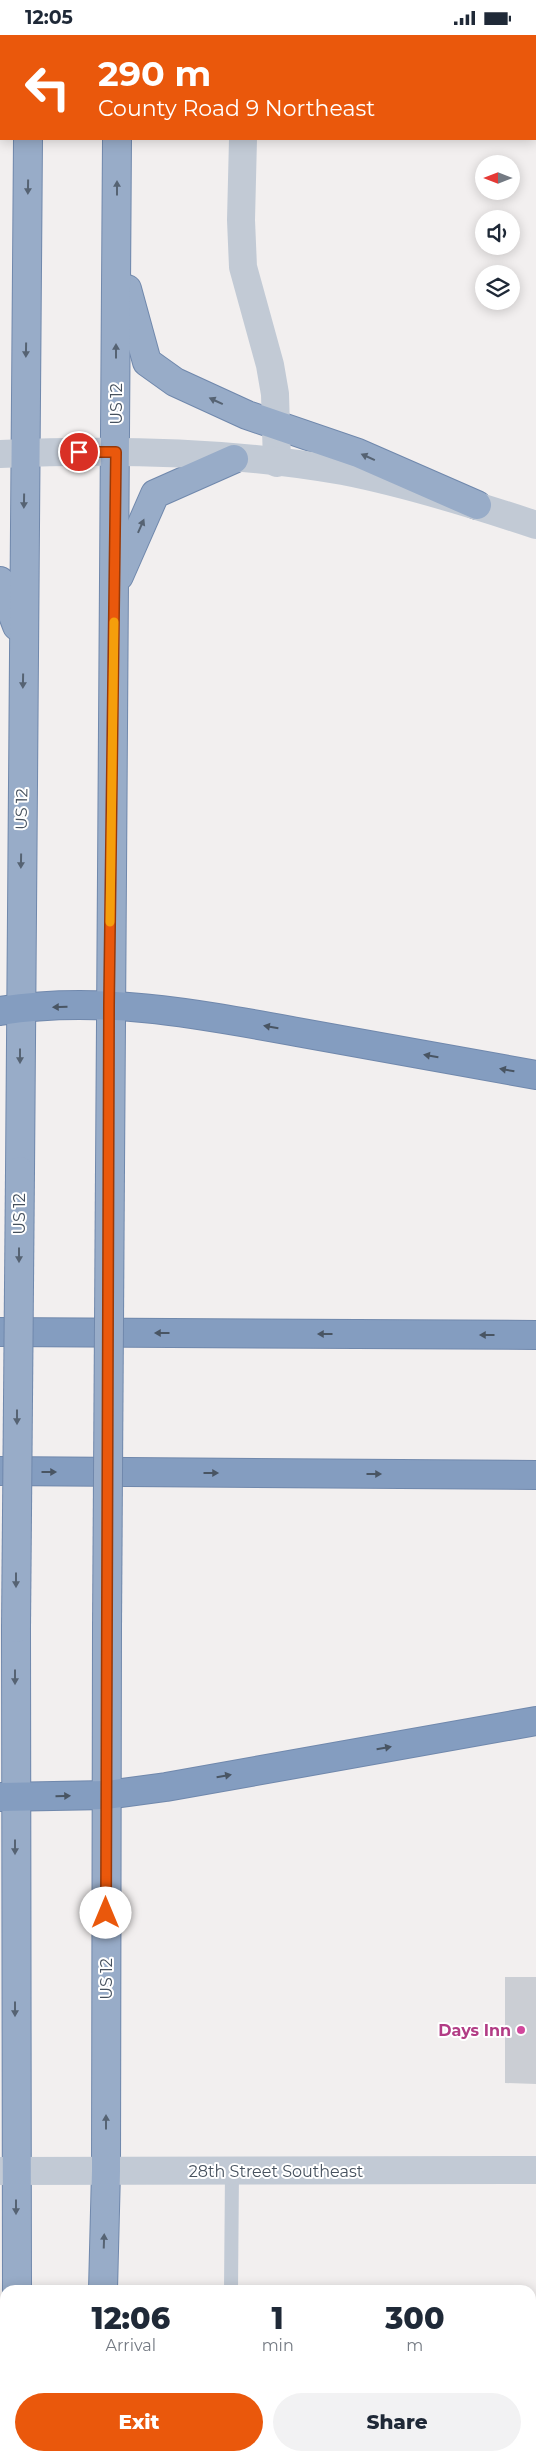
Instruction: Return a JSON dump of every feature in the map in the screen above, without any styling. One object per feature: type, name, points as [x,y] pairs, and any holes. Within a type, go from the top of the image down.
[{"type":"highway","name":"US 12","points":[[17,2285],[8,2171],[7,1797],[16,1628],[20,1171],[10,1009],[23,646],[12,453],[28,140]]},
{"type":"highway","name":"US 12","points":[[102,2285],[106,2171],[109,1005],[116,452],[117,140]]},
{"type":"highway","points":[[116,242],[132,315],[148,362],[175,382],[247,415],[358,453],[476,505]]},
{"type":"highway","points":[[114,586],[155,494],[234,459]]},
{"type":"highway","points":[[0,581],[9,601],[23,646]]},
{"type":"highway","points":[[10,1009],[109,1005],[193,1013],[536,1075]]},
{"type":"highway","points":[[0,1331],[536,1335]]},
{"type":"highway","points":[[0,1471],[536,1475]]},
{"type":"highway","points":[[7,1797],[107,1795],[176,1785],[536,1721]]},
{"type":"street","points":[[243,140],[241,220],[243,267],[270,365],[276,425],[277,463]]},
{"type":"street","points":[[12,453],[116,452],[234,459],[342,471],[412,487],[476,505],[536,525]]},
{"type":"street","name":"28th Street Southeast","points":[[8,2171],[536,2170]]},
{"type":"lane","points":[[231,2285],[232,2171]]},
{"type":"building","name":"Days Inn","points":[[505,1977],[536,1977],[536,2084],[505,2083]]},
{"type":"slow traffic","points":[[110,922],[114,622]]},
{"type":"place","name":"Days Inn","points":[[521,2030]]},
{"type":"route","points":[[79,452],[116,452],[109,1005],[110,1169],[106,1913]]}]
